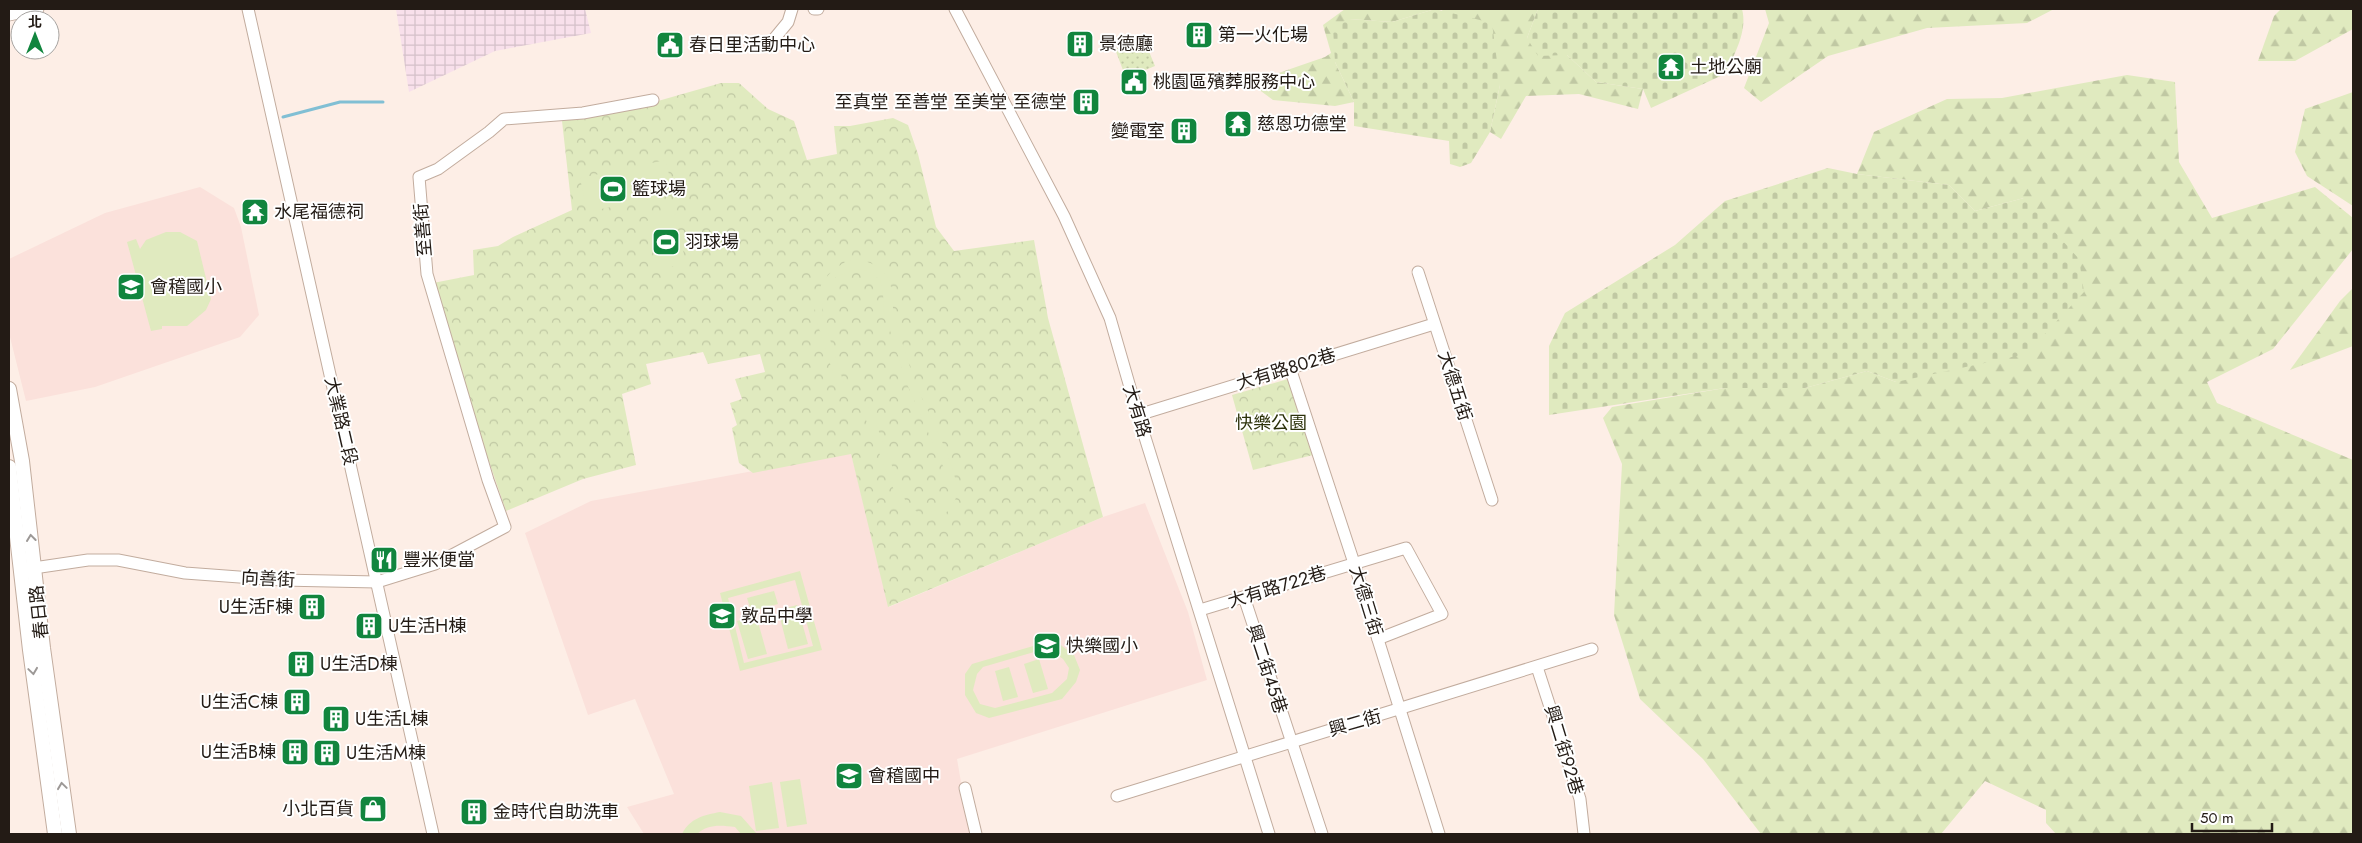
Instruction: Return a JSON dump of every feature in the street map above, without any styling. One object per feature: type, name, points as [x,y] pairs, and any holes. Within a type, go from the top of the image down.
[{"type":"main road","name":"春日路","points":[[9,389],[22,461],[43,648],[69,834]]},
{"type":"main road","name":"春日路","points":[[9,466],[20,570],[55,834]]},
{"type":"street","points":[[9,16],[38,9]]},
{"type":"street","name":"大業路二段","points":[[248,9],[433,834]]},
{"type":"street","points":[[769,45],[788,22],[792,9]]},
{"type":"street","name":"大有路","points":[[955,9],[1064,216],[1097,285],[1110,318],[1138,415],[1246,755],[1269,834]]},
{"type":"street","name":"至善街","points":[[505,527],[488,480],[427,274],[419,176],[438,169],[504,119],[583,113],[653,100]]},
{"type":"street","name":"大德五街","points":[[1418,272],[1492,500]]},
{"type":"street","name":"大有路802巷","points":[[1138,415],[1434,324]]},
{"type":"street","name":"大德三街","points":[[1290,368],[1354,563],[1439,834]]},
{"type":"street","name":"向善街","points":[[20,570],[88,560],[118,560],[185,574],[281,580],[377,582],[434,564],[505,527]]},
{"type":"street","name":"大有路722巷","points":[[1200,610],[1406,548],[1442,614],[1378,639]]},
{"type":"street","name":"興二街45巷","points":[[1244,598],[1322,834]]},
{"type":"street","name":"興二街","points":[[1117,796],[1291,740],[1401,710],[1592,650]]},
{"type":"street","name":"興二街92巷","points":[[1537,667],[1580,799],[1584,834]]},
{"type":"street","points":[[965,788],[976,834]]},
{"type":"shaded area","points":[[396,9],[585,9],[591,33],[495,51],[409,92]]},
{"type":"shaded area","name":"會稽國小","points":[[200,187],[234,208],[241,227],[259,315],[240,337],[95,387],[26,401],[9,333],[9,259],[105,213]]},
{"type":"shaded area","points":[[851,453],[889,607],[1103,517],[1145,503],[1188,612],[1207,680],[957,759],[970,834],[644,834],[627,807],[674,794],[635,699],[588,715],[525,533],[591,501]]},
{"type":"green space","points":[[1345,9],[1435,9],[1392,22],[1349,19],[1335,62],[1354,102],[1335,106],[1273,100],[1250,83],[1325,57],[1331,53],[1323,25]]},
{"type":"green space","points":[[1435,9],[1492,23],[1500,85],[1490,132],[1471,163],[1460,167],[1450,164],[1449,141],[1354,126],[1354,102],[1335,62],[1333,27],[1349,19],[1392,22]]},
{"type":"green space","points":[[1441,9],[1538,9],[1527,38],[1567,55],[1596,82],[1643,89],[1638,109],[1579,94],[1526,96],[1501,139],[1490,132],[1500,85]]},
{"type":"green space","points":[[1538,9],[1742,9],[1743,26],[1736,51],[1725,74],[1651,108],[1643,89],[1596,82],[1567,55],[1538,56],[1527,38]]},
{"type":"green space","points":[[1765,9],[2054,9],[2027,23],[1927,28],[1828,56],[1761,102],[1744,88],[1769,23]]},
{"type":"green space","points":[[2281,9],[2353,9],[2353,29],[2295,61],[2258,61],[2274,16]]},
{"type":"green space","points":[[1143,37],[1155,66],[1126,78],[1115,49]]},
{"type":"green space","points":[[2127,75],[2175,82],[2179,162],[2212,218],[2315,187],[2353,218],[2353,249],[2273,349],[2207,382],[2217,403],[2353,460],[2353,834],[2056,834],[2046,823],[2046,810],[1985,781],[1941,834],[1761,834],[1703,759],[1640,699],[1614,615],[1622,464],[1603,418],[1612,407],[1725,388],[1805,388],[1867,371],[1896,382],[2024,198],[1975,211],[1949,185],[1857,174],[1874,132],[1947,99],[2002,98]]},
{"type":"green space","points":[[721,83],[739,83],[768,109],[794,121],[807,160],[837,154],[834,126],[850,126],[893,118],[908,125],[918,154],[936,227],[954,251],[1034,240],[1048,318],[1103,517],[888,607],[851,454],[753,473],[739,463],[732,428],[737,425],[730,403],[742,399],[735,379],[765,372],[760,354],[708,364],[703,352],[646,364],[651,384],[622,394],[636,465],[583,479],[506,511],[471,409],[433,283],[474,275],[473,250],[498,246],[513,237],[572,210],[562,121],[623,111]]},
{"type":"green space","points":[[2353,92],[2353,206],[2307,176],[2295,152],[2305,109]]},
{"type":"green space","name":"籃球場","points":[[666,160],[673,194],[587,212],[580,178]]},
{"type":"green space","points":[[1828,168],[1857,174],[1949,185],[1975,211],[2024,198],[2079,259],[2084,292],[2026,354],[1896,382],[1867,371],[1805,388],[1725,388],[1549,415],[1549,346],[1565,313],[1675,245],[1725,201]]},
{"type":"green space","name":"羽球場","points":[[674,214],[686,263],[658,270],[646,221]]},
{"type":"green space","points":[[166,232],[180,232],[197,241],[211,299],[206,310],[187,326],[162,326],[162,329],[151,331],[127,242],[136,239],[140,249],[146,240]]},
{"type":"green space","points":[[859,259],[879,267],[887,276],[891,285],[893,308],[903,346],[914,379],[940,436],[956,481],[956,498],[949,510],[938,518],[925,521],[916,519],[909,516],[901,508],[864,415],[858,405],[838,389],[816,319],[814,300],[823,281],[832,271],[845,262]],"holes":[[[856,269],[868,271],[880,280],[884,312],[907,384],[946,473],[950,492],[947,501],[939,509],[922,515],[907,505],[871,411],[863,400],[845,387],[823,317],[822,301],[836,277]]]},
{"type":"green space","points":[[2353,288],[2353,346],[2290,370],[2340,301]]},
{"type":"green space","name":"快樂公園","points":[[1288,379],[1313,455],[1253,470],[1232,395]]},
{"type":"green space","points":[[800,571],[822,650],[740,671],[720,593]],"holes":[[[795,580],[813,646],[744,663],[728,598]]]},
{"type":"green space","points":[[774,591],[778,604],[751,611],[747,598]]},
{"type":"green space","points":[[797,605],[808,644],[788,649],[778,610]]},
{"type":"green space","points":[[756,615],[767,654],[748,659],[737,621]]},
{"type":"green space","points":[[1054,640],[1074,655],[1080,670],[1076,682],[1062,699],[989,718],[976,713],[965,695],[965,674],[972,664]],"holes":[[[1048,648],[1063,659],[1069,668],[1067,679],[1052,693],[995,708],[980,704],[973,690],[977,674],[983,667]]]},
{"type":"green space","points":[[1039,659],[1048,689],[1033,693],[1024,664]]},
{"type":"green space","points":[[1009,667],[1018,697],[1003,701],[995,671]]},
{"type":"green space","points":[[800,779],[807,824],[787,827],[780,782]]},
{"type":"green space","points":[[772,782],[779,828],[756,831],[749,786]]},
{"type":"green space","points":[[720,812],[741,816],[757,834],[741,834],[735,827],[719,826],[705,828],[697,834],[682,834],[693,821],[703,816]]},
{"type":"waterway","points":[[283,117],[340,102],[383,102]]},
{"type":"place","name":"第一火化場","points":[[1199,35]]},
{"type":"place","name":"景德廳","points":[[1080,44]]},
{"type":"place","name":"春日里活動中心","points":[[670,45]]},
{"type":"place","name":"土地公廟","points":[[1671,67]]},
{"type":"place","name":"桃園區殯葬服務中心","points":[[1134,82]]},
{"type":"place","name":"至真堂 至善堂 至美堂 至德堂","points":[[1086,102]]},
{"type":"place","name":"慈恩功德堂","points":[[1238,124]]},
{"type":"place","name":"變電室","points":[[1184,131]]},
{"type":"place","name":"籃球場","points":[[613,189]]},
{"type":"place","name":"水尾福德祠","points":[[255,212]]},
{"type":"place","name":"羽球場","points":[[666,242]]},
{"type":"place","name":"會稽國小","points":[[131,287]]},
{"type":"place","name":"豐米便當","points":[[384,560]]},
{"type":"place","name":"U生活F棟","points":[[312,607]]},
{"type":"place","name":"敦品中學","points":[[722,616]]},
{"type":"place","name":"U生活H棟","points":[[369,626]]},
{"type":"place","name":"快樂國小","points":[[1047,646]]},
{"type":"place","name":"U生活D棟","points":[[301,664]]},
{"type":"place","name":"U生活C棟","points":[[297,702]]},
{"type":"place","name":"U生活L棟","points":[[336,719]]},
{"type":"place","name":"U生活B棟","points":[[295,752]]},
{"type":"place","name":"U生活M棟","points":[[327,753]]},
{"type":"place","name":"會稽國中","points":[[849,776]]},
{"type":"place","name":"小北百貨","points":[[373,809]]},
{"type":"place","name":"金時代自助洗車","points":[[474,812]]}]
